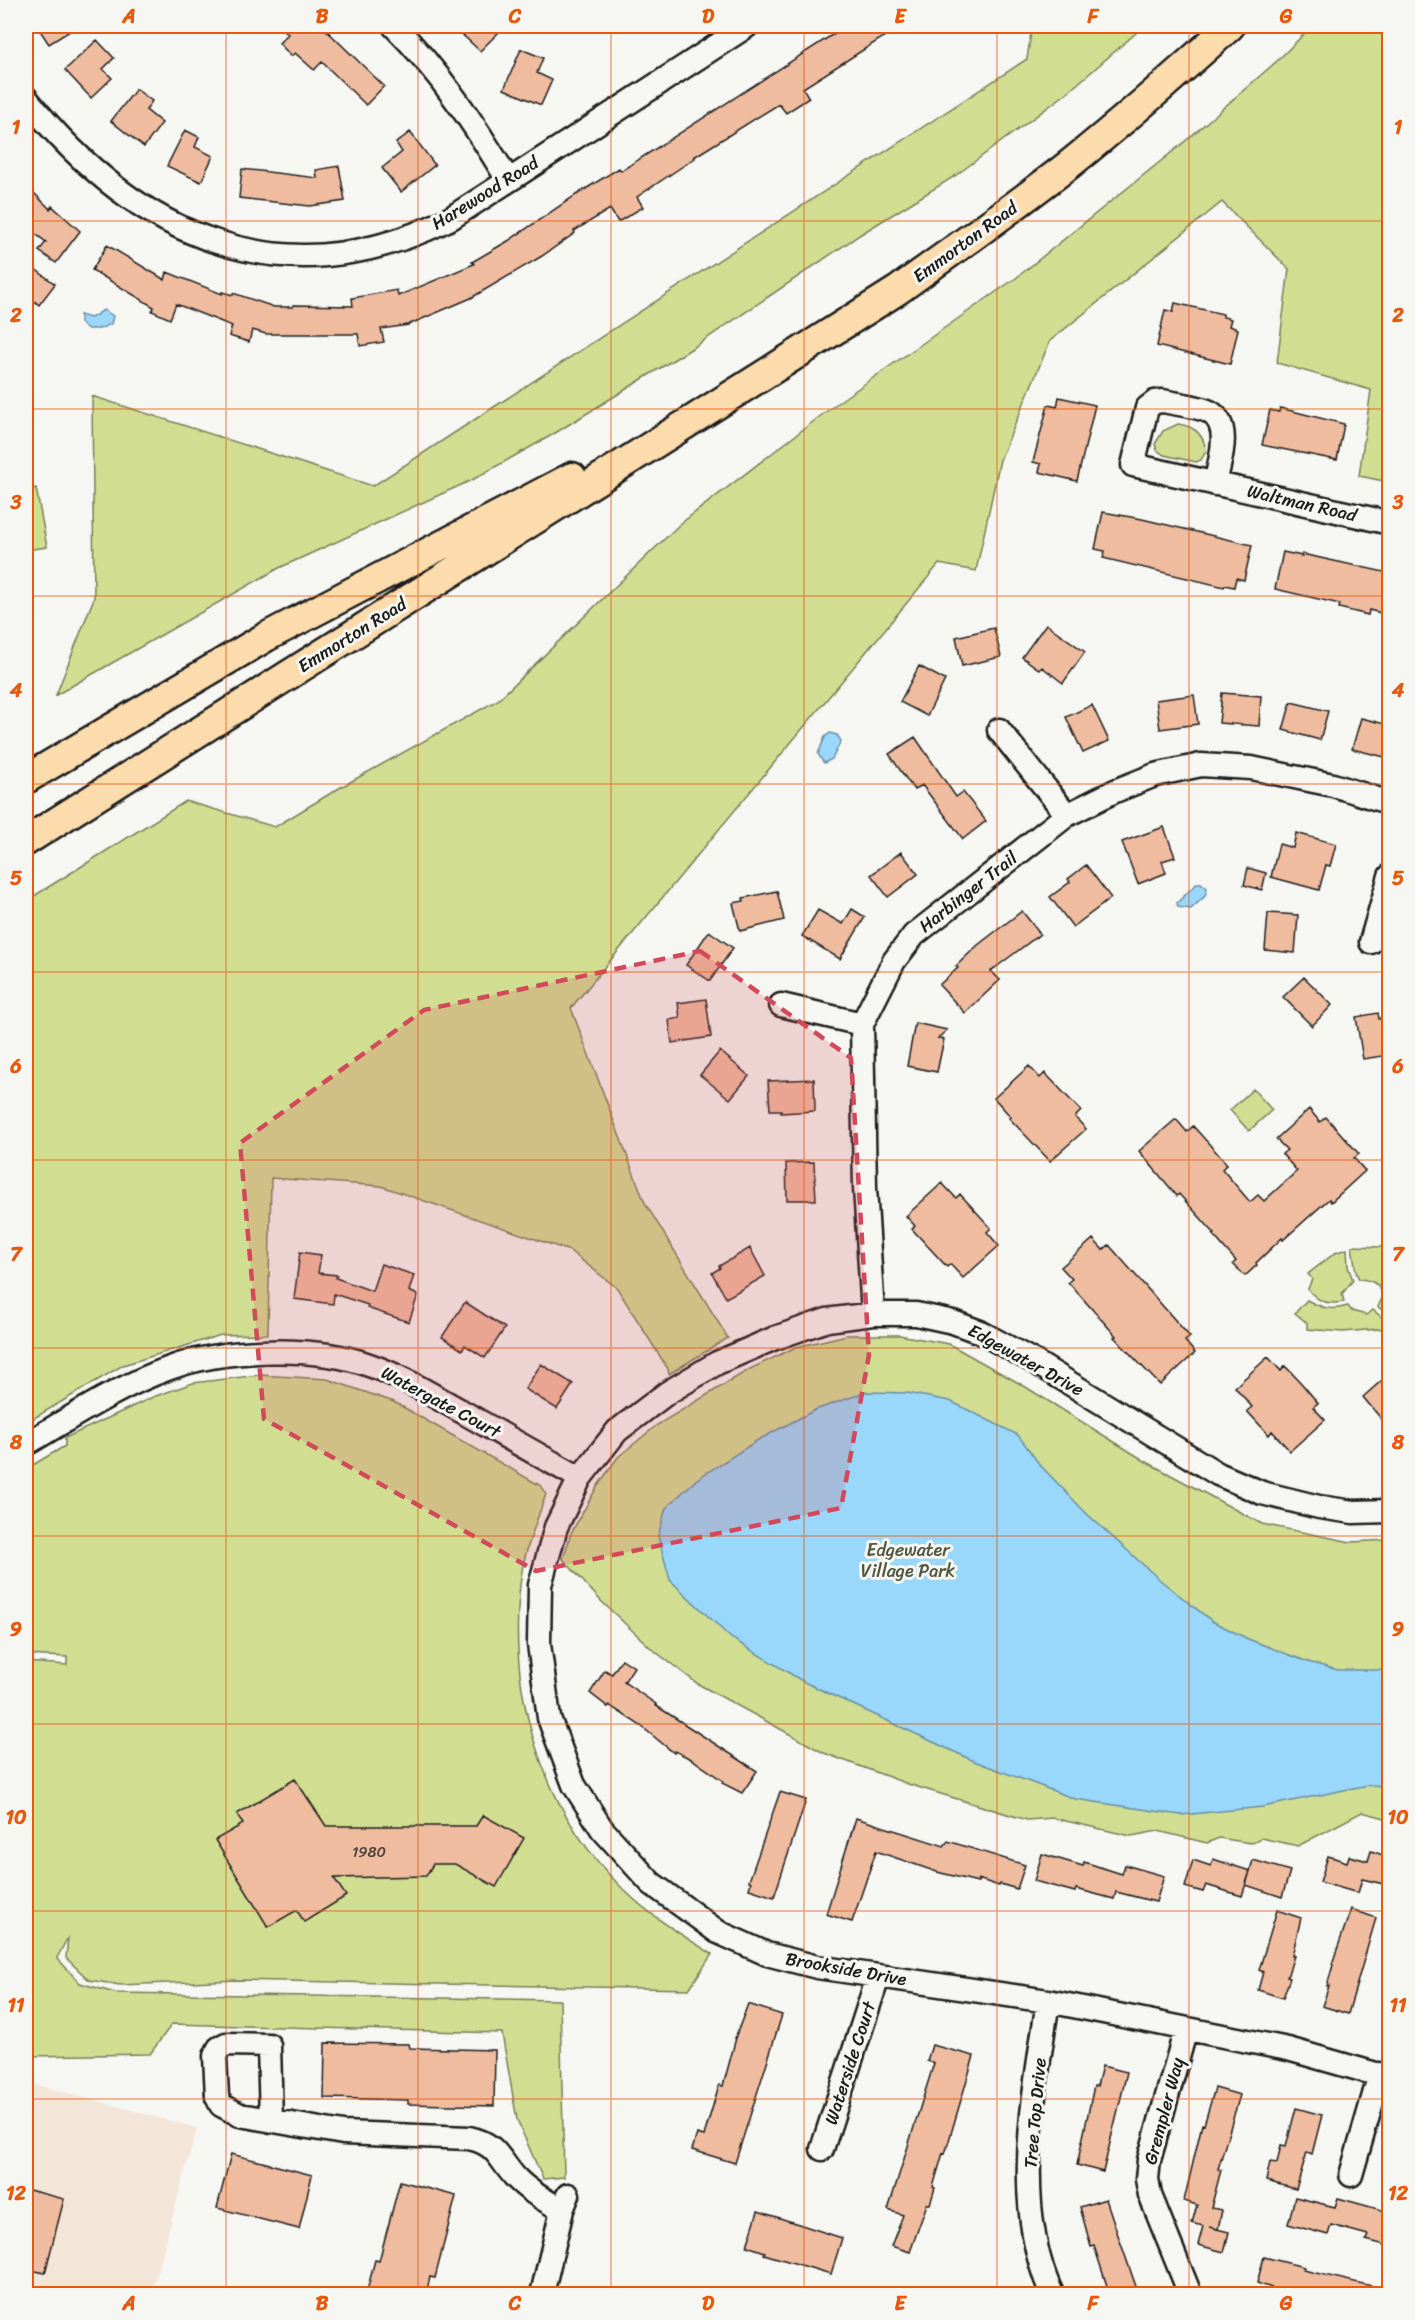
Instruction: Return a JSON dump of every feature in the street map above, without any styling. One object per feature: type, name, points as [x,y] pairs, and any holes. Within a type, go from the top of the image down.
[{"type":"main road","name":"Emmorton Road","points":[[26,841],[898,290],[1006,213],[1089,147],[1230,26]]},
{"type":"main road","name":"Emmorton Road","points":[[26,779],[68,752],[277,632],[589,468],[678,430]]},
{"type":"street","points":[[394,26],[435,73],[470,120],[508,180]]},
{"type":"street","name":"Harewood Road","points":[[26,99],[48,127],[117,188],[181,228],[215,243],[248,251],[316,256],[355,253],[415,236],[451,218],[738,28]]},
{"type":"street","name":"Waltman Road","points":[[1215,484],[1224,436],[1219,421],[1209,412],[1163,401],[1155,402],[1147,408],[1133,465],[1215,484],[1389,523]]},
{"type":"street","points":[[999,730],[1067,815]]},
{"type":"street","name":"Harbinger Trail","points":[[873,1314],[865,1188],[862,1024],[894,961],[914,935],[1067,815],[1115,791],[1155,775],[1201,765],[1251,768],[1333,785],[1389,804]]},
{"type":"street","points":[[1371,942],[1389,876]]},
{"type":"street","points":[[781,1005],[862,1024]]},
{"type":"street","name":"Edgewater Drive","points":[[580,1478],[617,1431],[667,1393],[717,1363],[775,1338],[826,1320],[873,1314],[916,1314],[953,1322],[980,1332],[1035,1362],[1218,1474],[1262,1493],[1319,1507],[1353,1512],[1389,1511]]},
{"type":"street","name":"Watergate Court","points":[[26,1444],[113,1395],[171,1367],[220,1355],[274,1351],[320,1355],[370,1365],[422,1388],[580,1478]]},
{"type":"street","name":"Brookside Drive","points":[[580,1478],[555,1527],[540,1585],[539,1644],[549,1718],[574,1785],[602,1829],[651,1883],[718,1932],[767,1954],[817,1967],[1048,2001],[1288,2049],[1385,2076]]},
{"type":"street","name":"Waterside Court","points":[[822,2149],[878,1977]]},
{"type":"street","name":"Tree Top Drive","points":[[1048,2001],[1029,2151],[1033,2236],[1052,2295]]},
{"type":"street","name":"Grempler Way","points":[[1186,2029],[1149,2160],[1147,2179],[1150,2195],[1190,2295]]},
{"type":"street","points":[[1351,2175],[1385,2076]]},
{"type":"street","points":[[271,2121],[343,2133],[469,2138],[481,2141],[495,2149],[516,2177],[565,2203],[542,2295]]},
{"type":"highlighted area","points":[[700,951],[851,1058],[869,1355],[841,1508],[536,1571],[264,1419],[240,1143],[424,1010]]},
{"type":"shaded area","points":[[26,2082],[197,2128],[151,2294],[26,2294]]},
{"type":"green space","points":[[1032,26],[1144,26],[1067,93],[955,176],[861,234],[694,347],[552,435],[472,480],[279,568],[56,695],[94,598],[92,396],[373,486],[1027,59]]},
{"type":"green space","points":[[1312,26],[1389,26],[1389,482],[1359,476],[1371,390],[1277,363],[1289,269],[1222,202],[1050,341],[1000,460],[976,571],[939,564],[571,1008],[645,1203],[728,1338],[669,1374],[617,1288],[570,1251],[381,1186],[271,1178],[268,1334],[221,1335],[123,1365],[26,1423],[26,901],[186,801],[275,827],[341,787],[498,700],[680,524],[840,401],[1016,278],[1182,144],[1277,61]]},
{"type":"green space","points":[[1178,424],[1193,429],[1203,440],[1206,451],[1201,460],[1196,462],[1164,455],[1157,450],[1155,444],[1163,431]]},
{"type":"green space","points":[[36,488],[47,547],[26,550],[26,489]]},
{"type":"green space","points":[[1253,1089],[1272,1110],[1249,1131],[1230,1110]]},
{"type":"green space","points":[[1352,1246],[1389,1249],[1389,1315],[1378,1307],[1383,1296],[1377,1285],[1371,1281],[1359,1279]]},
{"type":"green space","points":[[1347,1249],[1348,1267],[1353,1280],[1342,1294],[1344,1302],[1328,1303],[1319,1300],[1308,1289],[1312,1279],[1308,1274],[1335,1253]]},
{"type":"green space","points":[[1307,1300],[1327,1308],[1348,1306],[1352,1311],[1366,1315],[1373,1310],[1385,1320],[1389,1328],[1343,1332],[1307,1329],[1307,1323],[1295,1313]]},
{"type":"green space","name":"Edgewater Village Park","points":[[847,1335],[899,1335],[949,1344],[1024,1386],[1145,1461],[1262,1524],[1351,1542],[1389,1540],[1389,1819],[1362,1812],[1298,1846],[1261,1838],[1250,1843],[1219,1838],[1207,1843],[1158,1831],[1131,1836],[1053,1818],[1027,1820],[908,1784],[824,1753],[698,1684],[652,1649],[601,1601],[563,1559],[571,1533],[597,1487],[618,1457],[657,1425],[750,1369],[796,1347]]},
{"type":"green space","points":[[259,1375],[327,1379],[394,1402],[541,1486],[546,1494],[523,1567],[518,1619],[519,1661],[525,1703],[535,1744],[550,1783],[569,1821],[593,1855],[621,1887],[642,1906],[712,1954],[689,1989],[237,1980],[120,1985],[89,1980],[66,1958],[68,1937],[57,1958],[80,1983],[115,1993],[560,2000],[564,2177],[543,2179],[517,2120],[502,2033],[172,2024],[150,2054],[26,2056],[26,1662],[67,1665],[67,1657],[26,1655],[26,1469],[65,1446],[65,1438],[153,1397],[193,1383]]},
{"type":"water","points":[[104,310],[113,316],[111,324],[99,329],[88,329],[80,323],[80,315],[91,318]]},
{"type":"water","points":[[830,733],[837,735],[841,741],[832,759],[824,763],[818,754],[825,737]]},
{"type":"water","points":[[1197,883],[1207,888],[1205,896],[1191,909],[1178,907],[1177,903]]},
{"type":"water","name":"Edgewater Village Park","points":[[866,1392],[907,1393],[950,1401],[1018,1435],[1040,1465],[1086,1513],[1160,1580],[1212,1621],[1248,1639],[1308,1662],[1338,1670],[1389,1670],[1389,1786],[1368,1785],[1263,1807],[1181,1815],[1075,1799],[974,1761],[804,1682],[731,1638],[670,1580],[658,1536],[666,1508],[697,1479],[758,1440],[815,1410]]},
{"type":"building","points":[[37,26],[78,26],[49,44]]},
{"type":"building","points":[[280,26],[322,26],[384,86],[366,105],[322,62],[314,70],[295,53],[291,56],[279,43],[288,34]]},
{"type":"building","points":[[453,26],[505,26],[480,51]]},
{"type":"building","points":[[846,26],[901,26],[803,88],[809,98],[786,113],[779,104],[694,157],[637,197],[643,207],[618,222],[610,209],[574,231],[575,233],[542,256],[471,298],[408,325],[381,329],[384,342],[360,346],[358,334],[266,334],[252,330],[249,342],[229,336],[232,326],[176,304],[170,319],[152,311],[154,307],[92,270],[107,245],[165,280],[167,272],[222,294],[222,292],[233,295],[233,293],[274,307],[353,306],[352,298],[397,290],[398,296],[474,264],[472,262],[508,241],[576,195],[619,168],[621,171]]},
{"type":"building","points":[[97,40],[114,58],[103,69],[112,78],[91,98],[65,70]]},
{"type":"building","points":[[521,49],[543,58],[537,73],[552,80],[541,105],[504,89]]},
{"type":"building","points":[[136,89],[152,101],[146,110],[162,123],[144,147],[111,121]]},
{"type":"building","points":[[185,130],[199,137],[195,147],[213,156],[201,182],[167,166]]},
{"type":"building","points":[[410,132],[435,165],[401,192],[382,168],[402,152],[396,143]]},
{"type":"building","points":[[339,166],[345,201],[310,206],[239,198],[242,169],[317,178],[316,170]]},
{"type":"building","points":[[26,185],[50,209],[52,206],[80,231],[56,263],[39,251],[46,242],[26,227]]},
{"type":"building","points":[[35,269],[55,284],[39,305],[26,294],[26,282]]},
{"type":"building","points":[[1175,303],[1223,314],[1223,317],[1231,319],[1229,326],[1238,329],[1230,364],[1157,346],[1165,310],[1173,312]]},
{"type":"building","points":[[1059,397],[1095,405],[1077,481],[1039,472],[1041,464],[1033,462],[1048,405],[1057,407]]},
{"type":"building","points":[[1280,408],[1344,424],[1337,460],[1262,445],[1270,410],[1279,412]]},
{"type":"building","points":[[1103,512],[1252,545],[1244,580],[1236,578],[1234,587],[1225,585],[1224,587],[1103,558],[1105,551],[1095,549]]},
{"type":"building","points":[[1283,552],[1389,573],[1389,615],[1369,610],[1368,615],[1339,608],[1340,604],[1275,589]]},
{"type":"building","points":[[1046,624],[1085,652],[1063,683],[1042,667],[1040,670],[1022,657]]},
{"type":"building","points":[[994,628],[1001,657],[962,666],[956,637]]},
{"type":"building","points":[[919,666],[945,680],[927,716],[900,702]]},
{"type":"building","points":[[1222,693],[1261,696],[1259,726],[1219,723]]},
{"type":"building","points":[[1194,695],[1198,724],[1160,729],[1156,700]]},
{"type":"building","points":[[1291,702],[1328,711],[1320,740],[1283,730]]},
{"type":"building","points":[[1092,705],[1109,741],[1083,753],[1066,717]]},
{"type":"building","points":[[1361,718],[1389,725],[1389,758],[1352,749]]},
{"type":"building","points":[[915,737],[956,797],[963,792],[986,821],[963,839],[922,785],[914,790],[889,754]]},
{"type":"building","points":[[1164,827],[1175,857],[1162,861],[1166,873],[1138,884],[1122,842]]},
{"type":"building","points":[[1296,833],[1336,844],[1330,866],[1326,865],[1319,890],[1271,877],[1279,844],[1293,848]]},
{"type":"building","points":[[901,852],[918,874],[888,897],[871,875]]},
{"type":"building","points":[[1086,865],[1111,898],[1073,927],[1050,897],[1070,882],[1068,879]]},
{"type":"building","points":[[1248,868],[1266,873],[1262,890],[1244,885]]},
{"type":"building","points":[[777,891],[784,920],[740,931],[733,903],[744,901],[743,898]]},
{"type":"building","points":[[852,909],[865,917],[840,959],[802,936],[818,910],[843,924]]},
{"type":"building","points":[[1022,911],[1040,934],[991,971],[1000,980],[965,1013],[939,985],[978,945]]},
{"type":"building","points":[[1268,913],[1298,915],[1295,953],[1265,950]]},
{"type":"building","points":[[709,931],[733,948],[710,981],[686,965]]},
{"type":"building","points":[[1304,977],[1332,1005],[1312,1026],[1283,997]]},
{"type":"building","points":[[706,999],[711,1037],[672,1043],[669,1020],[680,1018],[678,1003]]},
{"type":"building","points":[[1378,1013],[1379,1019],[1389,1018],[1389,1055],[1363,1059],[1356,1017]]},
{"type":"building","points":[[915,1023],[947,1030],[938,1038],[944,1039],[937,1072],[907,1066]]},
{"type":"building","points":[[720,1051],[749,1076],[730,1099],[700,1075]]},
{"type":"building","points":[[1029,1066],[1040,1078],[1045,1073],[1081,1111],[1075,1117],[1086,1129],[1050,1161],[1009,1118],[1011,1117],[994,1098]]},
{"type":"building","points":[[814,1079],[815,1111],[781,1113],[781,1110],[770,1110],[768,1081]]},
{"type":"building","points":[[1309,1109],[1320,1122],[1326,1117],[1359,1154],[1354,1158],[1365,1171],[1331,1202],[1329,1199],[1283,1240],[1282,1238],[1245,1276],[1233,1264],[1236,1261],[1213,1235],[1215,1234],[1179,1194],[1177,1196],[1139,1151],[1176,1119],[1187,1132],[1193,1126],[1227,1164],[1222,1169],[1250,1202],[1258,1195],[1264,1201],[1297,1171],[1282,1154],[1287,1150],[1276,1139]]},
{"type":"building","points":[[814,1162],[816,1200],[787,1200],[786,1163]]},
{"type":"building","points":[[942,1183],[956,1198],[960,1194],[991,1228],[987,1232],[999,1246],[963,1278],[950,1264],[947,1267],[912,1229],[915,1226],[906,1216]]},
{"type":"building","points":[[1093,1239],[1103,1250],[1109,1245],[1190,1337],[1185,1341],[1195,1353],[1160,1385],[1114,1337],[1116,1336],[1068,1282],[1072,1279],[1061,1267]]},
{"type":"building","points":[[750,1248],[765,1276],[726,1298],[712,1273],[720,1268],[719,1266]]},
{"type":"building","points":[[300,1252],[321,1255],[318,1273],[337,1275],[336,1278],[372,1291],[381,1264],[414,1275],[409,1291],[418,1295],[409,1322],[334,1294],[333,1304],[294,1299]]},
{"type":"building","points":[[465,1302],[505,1328],[485,1358],[465,1345],[462,1350],[442,1337]]},
{"type":"building","points":[[1268,1357],[1281,1371],[1285,1366],[1302,1384],[1318,1403],[1313,1407],[1325,1420],[1290,1451],[1272,1431],[1269,1435],[1247,1411],[1252,1407],[1235,1387]]},
{"type":"building","points":[[541,1364],[573,1384],[557,1409],[525,1389]]},
{"type":"building","points":[[1389,1374],[1389,1428],[1363,1397]]},
{"type":"building","points":[[622,1659],[634,1667],[624,1682],[655,1705],[757,1771],[742,1793],[722,1783],[723,1781],[693,1760],[675,1751],[674,1753],[641,1726],[609,1705],[608,1707],[590,1693],[605,1670],[612,1674]]},
{"type":"building","points":[[295,1779],[326,1826],[476,1826],[483,1815],[524,1838],[496,1887],[455,1864],[433,1864],[426,1876],[334,1878],[346,1896],[304,1922],[297,1910],[268,1927],[215,1840],[243,1824],[237,1814]]},
{"type":"building","points":[[780,1792],[806,1800],[774,1897],[749,1889],[751,1882],[749,1881]]},
{"type":"building","points":[[856,1818],[944,1846],[948,1841],[1025,1865],[1017,1889],[937,1872],[876,1851],[852,1922],[826,1914]]},
{"type":"building","points":[[1371,1851],[1389,1857],[1389,1878],[1386,1877],[1384,1884],[1362,1879],[1358,1893],[1320,1882],[1328,1856],[1347,1862],[1349,1856],[1368,1861]]},
{"type":"building","points":[[1042,1854],[1083,1866],[1084,1862],[1122,1874],[1125,1865],[1164,1876],[1156,1902],[1116,1892],[1114,1899],[1076,1889],[1075,1892],[1034,1881]]},
{"type":"building","points":[[1213,1859],[1250,1871],[1242,1896],[1206,1885],[1203,1892],[1185,1887],[1193,1860],[1211,1866]]},
{"type":"building","points":[[1253,1860],[1290,1871],[1282,1897],[1246,1885]]},
{"type":"building","points":[[1351,1909],[1376,1918],[1348,2014],[1322,2006],[1329,1986],[1327,1986],[1332,1964]]},
{"type":"building","points":[[1277,1910],[1301,1918],[1292,1956],[1294,1956],[1287,1977],[1290,1978],[1283,1998],[1258,1990],[1263,1972],[1259,1970]]},
{"type":"building","points":[[748,2004],[782,2015],[735,2163],[692,2150],[697,2134],[704,2136],[719,2085],[723,2086],[735,2038]]},
{"type":"building","points":[[325,2043],[409,2044],[410,2048],[495,2050],[494,2106],[408,2104],[408,2100],[324,2098]]},
{"type":"building","points":[[932,2045],[974,2056],[945,2154],[943,2153],[930,2204],[927,2204],[910,2252],[891,2246],[903,2215],[888,2210],[934,2063],[927,2061]]},
{"type":"building","points":[[1102,2066],[1127,2072],[1103,2172],[1077,2165],[1094,2086],[1097,2086]]},
{"type":"building","points":[[1215,2088],[1240,2095],[1218,2169],[1221,2170],[1211,2208],[1222,2210],[1218,2229],[1209,2227],[1229,2232],[1224,2252],[1198,2245],[1203,2226],[1192,2223],[1197,2205],[1184,2201],[1202,2124],[1204,2125]]},
{"type":"building","points":[[1296,2108],[1322,2115],[1312,2154],[1307,2152],[1296,2189],[1266,2181],[1270,2162],[1277,2163],[1281,2145],[1286,2146]]},
{"type":"building","points":[[231,2154],[312,2175],[299,2229],[217,2208]]},
{"type":"building","points":[[400,2181],[456,2196],[435,2278],[430,2277],[426,2295],[366,2295],[375,2260],[379,2261]]},
{"type":"building","points":[[29,2190],[64,2199],[45,2273],[26,2269],[26,2204]]},
{"type":"building","points":[[1295,2197],[1335,2207],[1338,2198],[1389,2212],[1389,2246],[1366,2240],[1368,2235],[1331,2225],[1328,2235],[1288,2224]]},
{"type":"building","points":[[1106,2199],[1139,2295],[1110,2295],[1094,2246],[1091,2247],[1080,2207]]},
{"type":"building","points":[[758,2211],[842,2238],[831,2274],[764,2254],[765,2252],[747,2246]]},
{"type":"building","points":[[1264,2257],[1304,2267],[1303,2270],[1385,2289],[1384,2295],[1295,2295],[1275,2289],[1257,2283]]}]
